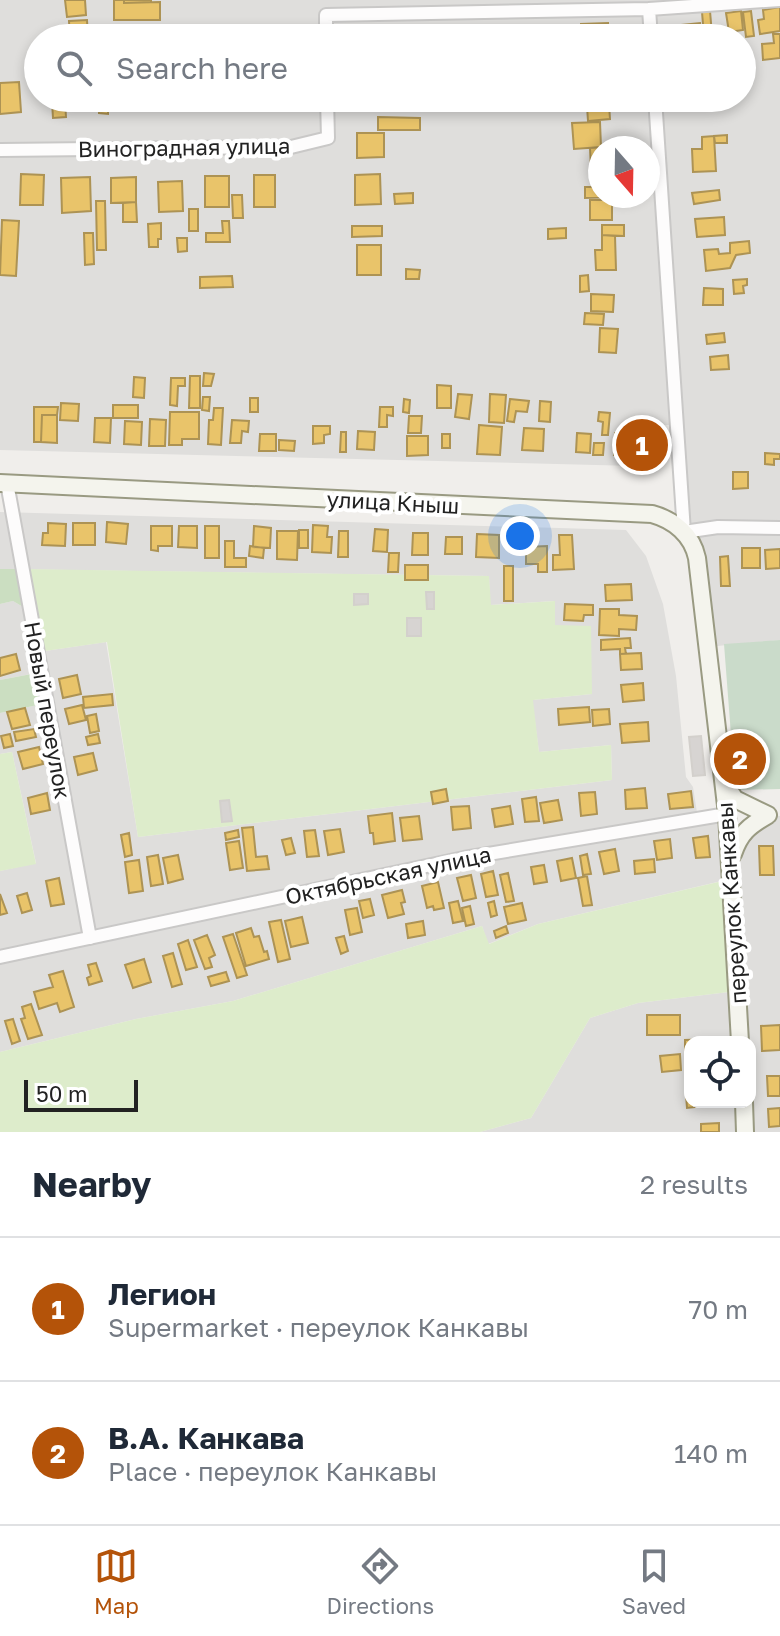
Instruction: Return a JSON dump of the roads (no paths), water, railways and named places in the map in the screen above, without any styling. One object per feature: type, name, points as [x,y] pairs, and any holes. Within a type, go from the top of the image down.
[{"type":"street","points":[[326,0],[326,24]]},
{"type":"street","points":[[326,15],[649,9],[780,0]]},
{"type":"street","points":[[649,9],[650,24]]},
{"type":"street","name":"Виноградная улица","points":[[0,150],[291,147],[328,138],[327,112]]},
{"type":"street","name":"переулок Канкавы","points":[[656,112],[684,532],[693,544],[697,558],[727,814],[740,1036]]},
{"type":"street","name":"улица Кныш","points":[[3,483],[652,514],[671,521],[684,532]]},
{"type":"street","name":"Новый переулок","points":[[3,483],[90,938]]},
{"type":"street","points":[[684,532],[718,527],[780,528]]},
{"type":"street","points":[[723,779],[735,799],[774,815]]},
{"type":"street","name":"Октябрьская улица","points":[[0,957],[464,858],[727,814],[774,815]]},
{"type":"street","points":[[730,863],[739,837],[748,826],[774,815]]},
{"type":"street","points":[[744,1108],[745,1132]]},
{"type":"place","name":"Легион","points":[[642,445]]},
{"type":"place","name":"В.А. Канкава","points":[[740,759]]}]
